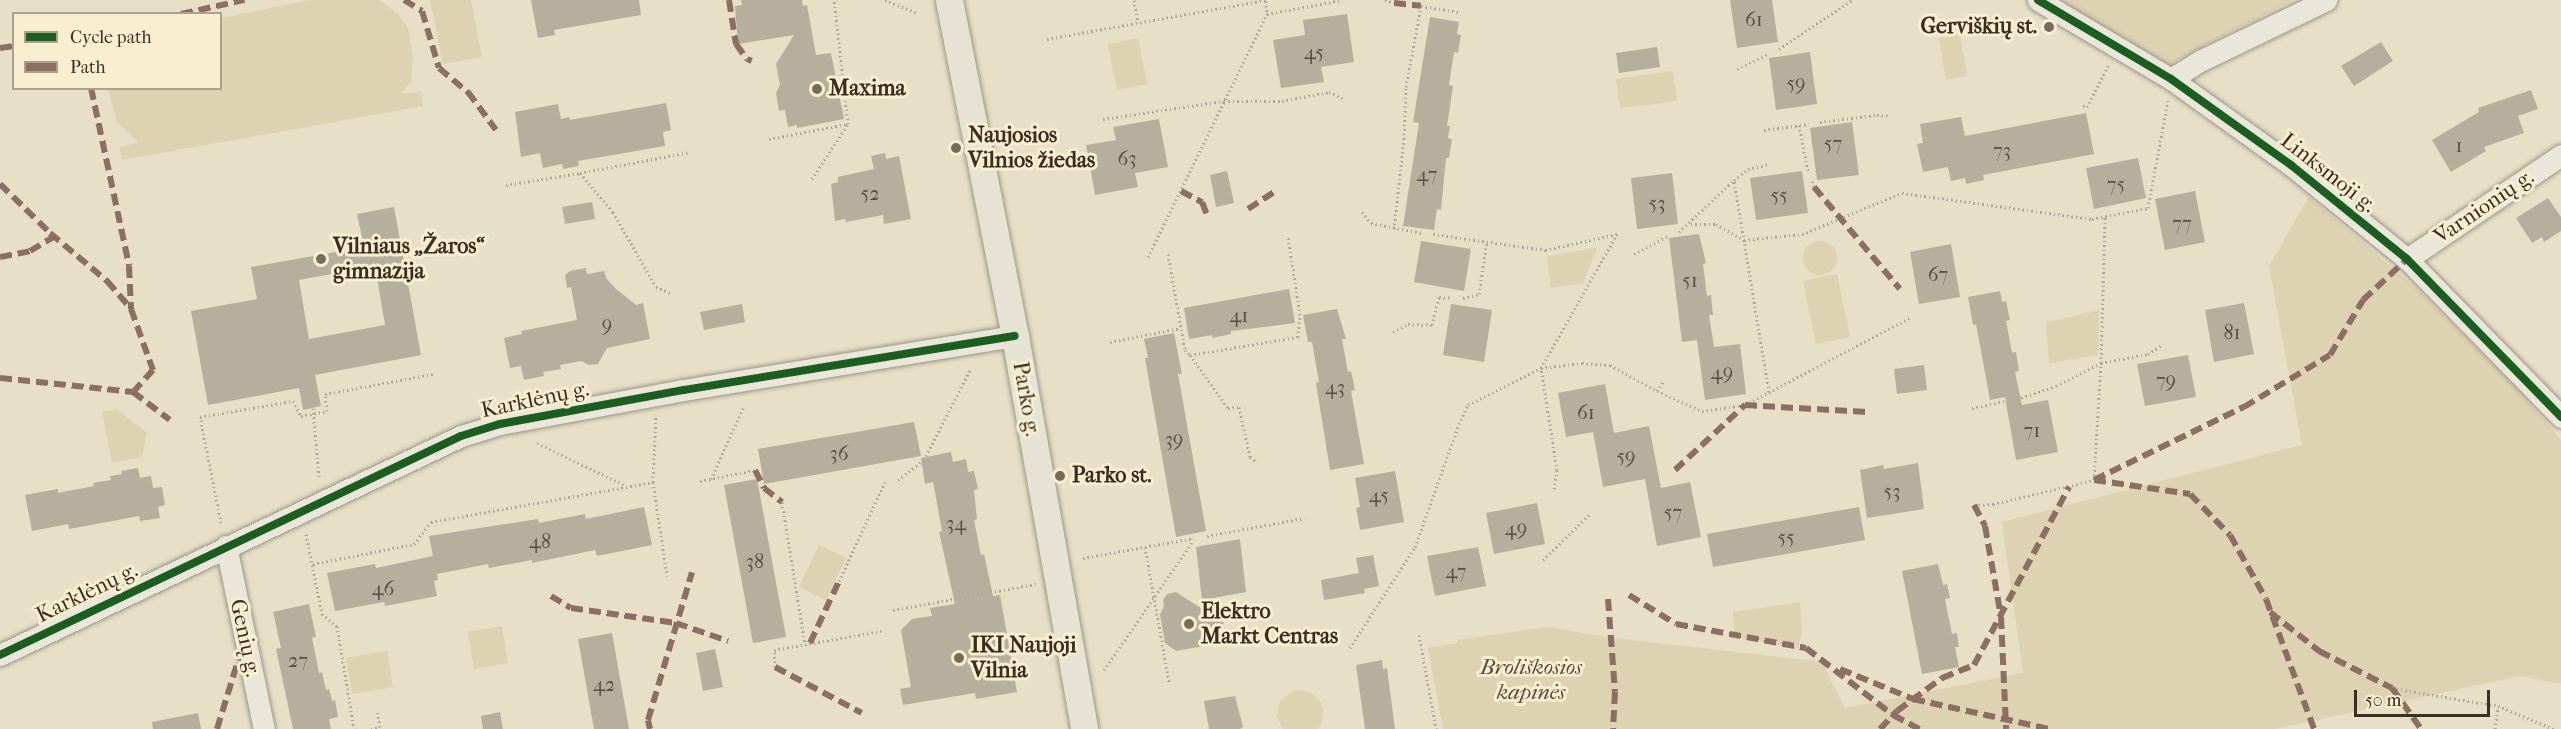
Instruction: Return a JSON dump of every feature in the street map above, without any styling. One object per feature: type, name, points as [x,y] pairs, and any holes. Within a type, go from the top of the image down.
[{"type":"main road","name":"Parko g.","points":[[949,0],[1015,336],[1084,729]]},
{"type":"street","name":"Linksmoji g.","points":[[2038,0],[2171,79],[2291,165],[2406,259],[2561,417]]},
{"type":"street","points":[[2171,79],[2202,60],[2326,0]]},
{"type":"street","name":"Varnionių g.","points":[[2406,259],[2561,155]]},
{"type":"street","name":"Karklėnų g.","points":[[0,655],[461,436],[534,416],[1015,336]]},
{"type":"street","name":"Genių g.","points":[[226,546],[264,729]]},
{"type":"path","points":[[812,179],[848,124],[834,0]]},
{"type":"path","points":[[885,0],[918,13]]},
{"type":"path","points":[[1134,0],[1138,23]]},
{"type":"path","points":[[1047,39],[1266,0],[1267,14],[1148,257]]},
{"type":"path","points":[[1267,14],[1342,0]]},
{"type":"path","points":[[1385,0],[1394,3]]},
{"type":"path","points":[[1779,49],[1852,0]]},
{"type":"path","points":[[1394,229],[1404,139],[1406,87],[1421,6],[1460,12]]},
{"type":"path","points":[[2083,106],[2087,107],[2118,46]]},
{"type":"path","points":[[1737,69],[1768,54]]},
{"type":"path","points":[[1690,224],[1716,224],[1744,240],[1802,234],[1902,193],[2092,219],[2148,208],[2156,178],[2171,79]]},
{"type":"path","points":[[1103,119],[1224,101],[1282,101],[1329,92],[1345,99]]},
{"type":"path","points":[[1820,122],[1877,115],[1890,116]]},
{"type":"path","points":[[769,139],[848,124]]},
{"type":"path","points":[[1764,130],[1809,124]]},
{"type":"path","points":[[1799,125],[1808,171]]},
{"type":"path","points":[[506,185],[690,153]]},
{"type":"path","points":[[1679,232],[1748,169],[1769,164]]},
{"type":"path","points":[[580,173],[613,212],[656,287],[671,293]]},
{"type":"path","points":[[1734,180],[1769,392]]},
{"type":"path","points":[[1812,181],[1814,187]]},
{"type":"path","points":[[1362,212],[1371,224],[1422,233]]},
{"type":"path","points":[[1974,505],[1993,504],[2094,480],[2101,363],[2105,217]]},
{"type":"path","points":[[1433,234],[1546,250],[1617,234],[1541,368],[1557,470],[1554,489]]},
{"type":"path","points":[[1634,254],[1669,235]]},
{"type":"path","points":[[1190,355],[1298,337],[1300,315],[1288,237]]},
{"type":"path","points":[[1463,298],[1479,294],[1487,241]]},
{"type":"path","points":[[1168,254],[1185,350],[1228,408],[1239,407],[1250,457],[1257,462]]},
{"type":"path","points":[[1393,332],[1408,324],[1432,325],[1439,297],[1452,298]]},
{"type":"path","points":[[1350,648],[1415,547],[1458,424],[1468,405],[1541,368],[1582,363],[1610,365],[1657,391],[1702,411],[1745,405],[1909,318]]},
{"type":"path","points":[[1110,342],[1181,328]]},
{"type":"path","points":[[2018,399],[2056,386],[2101,363],[2148,354],[2162,345]]},
{"type":"path","points":[[898,480],[924,460],[971,368]]},
{"type":"path","points":[[221,523],[200,417],[293,401],[301,416],[327,411],[325,394],[433,374]]},
{"type":"path","points":[[1657,391],[1664,381]]},
{"type":"path","points":[[655,395],[652,482],[667,576]]},
{"type":"path","points":[[1972,408],[2005,401]]},
{"type":"path","points":[[711,479],[744,406]]},
{"type":"path","points":[[313,408],[319,477]]},
{"type":"path","points":[[537,443],[626,486]]},
{"type":"path","points":[[700,481],[755,470]]},
{"type":"path","points":[[313,564],[414,544],[431,522],[652,482]]},
{"type":"path","points":[[839,581],[885,482]]},
{"type":"path","points":[[782,502],[805,644]]},
{"type":"path","points":[[1543,560],[1591,513]]},
{"type":"path","points":[[1207,536],[1304,518]]},
{"type":"path","points":[[306,534],[322,614],[337,626],[354,729]]},
{"type":"path","points":[[1083,558],[1193,539],[1104,670]]},
{"type":"path","points":[[1145,547],[1169,682]]},
{"type":"path","points":[[893,610],[1040,584]]},
{"type":"path","points":[[775,667],[774,650],[881,631]]},
{"type":"path","points":[[1419,634],[1436,729]]},
{"type":"path","points":[[2391,688],[2498,706],[2554,729]]},
{"type":"path","points":[[2495,729],[2498,706]]},
{"type":"path","points":[[371,729],[380,727],[377,710]]},
{"type":"green space","points":[[310,0],[379,0],[398,14],[408,28],[413,56],[411,81],[401,94],[421,91],[423,106],[122,160],[120,147],[139,142],[117,122],[108,90],[222,90],[222,18]]},
{"type":"green space","points":[[430,0],[471,0],[482,57],[443,64]]},
{"type":"green space","points":[[2060,0],[2291,0],[2291,1],[2164,67]]},
{"type":"green space","points":[[1960,34],[1967,76],[1946,80],[1939,38]]},
{"type":"green space","points":[[1138,38],[1147,84],[1117,90],[1108,44]]},
{"type":"green space","points":[[1673,71],[1677,101],[1620,108],[1616,79]]},
{"type":"green space","name":"Broliškosios kapinės","points":[[2309,197],[2417,289],[2518,389],[2561,440],[2561,684],[2520,676],[2275,729],[1443,729],[1428,648],[1457,643],[1458,640],[1547,627],[1613,638],[1824,662],[1827,673],[1845,708],[2023,673],[2002,522],[2302,445],[2269,266]]},
{"type":"green space","points":[[1820,241],[1832,246],[1837,258],[1832,270],[1820,275],[1808,270],[1803,258],[1808,246]]},
{"type":"green space","points":[[1597,248],[1583,284],[1551,287],[1547,256]]},
{"type":"green space","points":[[1837,274],[1850,337],[1816,344],[1803,281]]},
{"type":"green space","points":[[2099,310],[2098,355],[2049,363],[2046,323]]},
{"type":"green space","points":[[116,409],[147,433],[142,457],[112,463],[102,412]]},
{"type":"green space","points":[[819,545],[846,558],[826,600],[799,587]]},
{"type":"green space","points":[[1800,602],[1802,632],[1798,649],[1735,637],[1733,612]]},
{"type":"green space","points":[[502,626],[508,663],[474,669],[468,632]]},
{"type":"green space","points":[[387,651],[393,687],[352,694],[346,658]]},
{"type":"green space","points":[[1293,691],[1309,692],[1320,701],[1323,708],[1322,722],[1318,729],[1283,729],[1277,717],[1280,701]]},
{"type":"building","points":[[531,0],[639,0],[641,15],[554,30],[555,35],[538,38]]},
{"type":"building","points":[[741,0],[802,0],[803,6],[807,5],[816,55],[831,53],[844,119],[797,128],[797,125],[788,127],[785,110],[779,111],[776,93],[780,85],[776,64],[794,35],[738,44],[735,6],[742,5]]},
{"type":"building","points":[[1730,0],[1772,0],[1778,42],[1737,48]]},
{"type":"building","points":[[1347,14],[1354,62],[1321,67],[1324,82],[1281,88],[1273,40],[1305,35],[1303,20]]},
{"type":"building","points":[[1430,17],[1459,22],[1457,34],[1461,35],[1458,53],[1454,52],[1449,85],[1453,86],[1447,126],[1450,126],[1448,138],[1452,139],[1449,158],[1446,158],[1441,210],[1437,209],[1434,230],[1403,226],[1419,123],[1413,122]]},
{"type":"building","points":[[2381,42],[2393,61],[2354,86],[2341,66]]},
{"type":"building","points":[[1657,47],[1660,67],[1619,73],[1616,53]]},
{"type":"building","points":[[1810,52],[1817,104],[1776,110],[1769,58]]},
{"type":"building","points":[[2531,90],[2538,109],[2518,116],[2524,133],[2484,147],[2486,151],[2451,172],[2432,140],[2479,112],[2478,108]]},
{"type":"building","points":[[666,103],[671,130],[663,132],[665,146],[578,161],[579,166],[563,169],[562,164],[543,168],[540,153],[521,157],[515,112],[558,104],[561,119],[569,117],[570,120]]},
{"type":"building","points":[[2086,113],[2094,154],[1983,175],[1984,180],[1966,184],[1965,178],[1951,181],[1948,167],[1923,172],[1917,144],[1923,143],[1920,124],[1961,117],[1965,136]]},
{"type":"building","points":[[1159,119],[1168,167],[1135,173],[1138,187],[1095,195],[1086,145],[1116,140],[1113,127]]},
{"type":"building","points":[[1852,122],[1859,175],[1817,180],[1810,128]]},
{"type":"building","points":[[885,153],[886,159],[899,156],[911,219],[884,224],[883,215],[846,222],[845,219],[835,221],[831,184],[838,182],[838,177],[874,169],[871,156]]},
{"type":"building","points":[[2138,158],[2146,198],[2094,209],[2086,168]]},
{"type":"building","points":[[1227,171],[1234,203],[1216,207],[1210,175]]},
{"type":"building","points":[[1802,171],[1808,213],[1756,220],[1750,178]]},
{"type":"building","points":[[1672,173],[1678,224],[1637,229],[1631,178]]},
{"type":"building","points":[[2195,191],[2205,242],[2165,250],[2155,199]]},
{"type":"building","points":[[2548,198],[2561,217],[2561,231],[2544,242],[2542,237],[2532,243],[2516,218]]},
{"type":"building","points":[[592,202],[595,219],[565,224],[562,207]]},
{"type":"building","points":[[394,207],[421,355],[315,375],[321,406],[303,410],[299,388],[208,405],[191,311],[257,299],[251,267],[364,247],[357,214]],"holes":[[[375,266],[385,325],[309,339],[299,280]]]},
{"type":"building","points":[[1699,234],[1706,263],[1703,264],[1707,296],[1711,295],[1713,315],[1709,315],[1714,347],[1740,344],[1746,394],[1705,400],[1697,340],[1682,342],[1669,238]]},
{"type":"building","points":[[1421,241],[1471,249],[1464,291],[1414,282]]},
{"type":"building","points":[[1951,244],[1960,297],[1919,304],[1910,252]]},
{"type":"building","points":[[586,268],[587,274],[604,271],[606,278],[616,289],[636,305],[643,303],[650,339],[607,348],[598,364],[589,365],[581,361],[560,365],[561,369],[543,372],[544,376],[524,380],[521,366],[510,368],[504,338],[522,334],[521,331],[577,320],[571,287],[567,288],[565,275],[570,271]]},
{"type":"building","points":[[1289,289],[1295,323],[1231,331],[1231,334],[1212,338],[1212,335],[1189,339],[1184,308]]},
{"type":"building","points":[[2000,291],[2002,302],[2006,301],[2010,320],[2006,321],[2012,353],[2016,352],[2019,371],[2015,372],[2022,405],[2048,400],[2058,452],[2016,460],[2005,397],[1990,400],[1976,324],[1973,325],[1968,297]]},
{"type":"building","points":[[2244,303],[2254,354],[2214,362],[2205,310]]},
{"type":"building","points":[[742,304],[745,322],[704,330],[700,312]]},
{"type":"building","points":[[1451,304],[1492,310],[1484,362],[1443,355]]},
{"type":"building","points":[[1337,309],[1346,339],[1342,339],[1348,372],[1351,371],[1355,390],[1351,391],[1364,464],[1330,470],[1316,383],[1319,382],[1312,342],[1308,342],[1303,315]]},
{"type":"building","points":[[1174,333],[1182,374],[1178,374],[1206,531],[1176,537],[1145,358],[1148,358],[1144,339]]},
{"type":"building","points":[[2188,355],[2196,397],[2145,406],[2137,364]]},
{"type":"building","points":[[1924,365],[1927,390],[1897,394],[1894,369]]},
{"type":"building","points":[[1605,384],[1614,433],[1649,426],[1661,488],[1690,482],[1701,537],[1657,546],[1645,479],[1603,487],[1593,432],[1566,437],[1558,393]]},
{"type":"building","points":[[914,422],[921,456],[764,484],[758,449]]},
{"type":"building","name":"IKI Naujoji Vilnia","points":[[951,452],[953,462],[966,459],[968,472],[974,471],[978,489],[974,490],[977,519],[974,520],[993,596],[1000,595],[1017,692],[976,699],[975,693],[903,705],[900,689],[911,687],[901,630],[912,619],[932,616],[930,608],[955,604],[939,532],[942,531],[933,482],[925,484],[921,458]]},
{"type":"building","points":[[1918,463],[1924,509],[1867,518],[1860,470],[1883,465],[1884,469]]},
{"type":"building","points":[[138,468],[140,478],[151,476],[153,488],[162,487],[165,505],[158,507],[160,518],[140,521],[139,516],[69,529],[68,524],[32,531],[25,495],[58,489],[58,493],[94,486],[93,483],[111,480],[110,476],[122,474],[121,471]]},
{"type":"building","points":[[1395,471],[1404,522],[1360,530],[1356,508],[1360,507],[1355,478]]},
{"type":"building","points":[[757,479],[786,637],[753,643],[724,485]]},
{"type":"building","points":[[1537,503],[1545,544],[1494,554],[1486,513]]},
{"type":"building","points":[[644,507],[652,545],[597,556],[595,550],[532,563],[532,560],[489,568],[488,564],[437,574],[438,580],[434,581],[437,596],[385,606],[384,602],[335,611],[327,573],[375,564],[376,568],[433,556],[429,536],[538,519],[539,523],[585,514],[586,519]]},
{"type":"building","points":[[1859,507],[1865,540],[1713,567],[1707,534]]},
{"type":"building","points":[[1240,539],[1246,592],[1202,600],[1196,547]]},
{"type":"building","points":[[1478,547],[1486,586],[1435,596],[1427,556]]},
{"type":"building","points":[[1373,555],[1379,586],[1364,589],[1365,593],[1324,600],[1321,580],[1359,573],[1356,558]]},
{"type":"building","points":[[1938,564],[1943,585],[1947,584],[1950,598],[1945,599],[1952,634],[1957,633],[1959,647],[1955,647],[1959,667],[1922,674],[1902,571]]},
{"type":"building","points":[[1176,592],[1224,623],[1209,645],[1176,651],[1165,643],[1160,614],[1164,607],[1163,600],[1167,594]]},
{"type":"building","points":[[309,604],[316,637],[312,638],[319,673],[322,672],[326,690],[329,689],[332,701],[335,700],[338,717],[329,719],[331,729],[293,729],[276,649],[281,648],[273,612]]},
{"type":"building","points":[[612,633],[629,729],[594,729],[578,639]]},
{"type":"building","points":[[715,649],[723,687],[703,691],[696,653]]},
{"type":"building","points":[[1382,660],[1383,669],[1387,668],[1395,729],[1365,729],[1356,665]]},
{"type":"building","points":[[1235,696],[1243,727],[1240,729],[1209,729],[1204,701]]},
{"type":"building","points":[[500,712],[503,729],[483,729],[481,716]]},
{"type":"building","points":[[198,713],[201,729],[153,729],[152,722]]},
{"type":"marked path","points":[[190,12],[244,0]]},
{"type":"marked path","points":[[404,0],[422,11],[439,68],[468,92],[496,130]]},
{"type":"marked path","points":[[729,0],[736,44],[747,59],[752,61]]},
{"type":"marked path","points":[[1394,3],[1421,6]]},
{"type":"marked path","points":[[0,48],[12,46]]},
{"type":"marked path","points":[[91,90],[129,266],[131,309]]},
{"type":"marked path","points":[[0,184],[50,233],[107,281],[131,309],[153,370],[133,392]]},
{"type":"marked path","points":[[1814,187],[1900,289]]},
{"type":"marked path","points":[[1181,191],[1202,202],[1207,215]]},
{"type":"marked path","points":[[1248,209],[1274,192]]},
{"type":"marked path","points":[[0,257],[30,251],[55,236]]},
{"type":"marked path","points":[[2094,480],[2244,407],[2330,355],[2363,300],[2407,259]]},
{"type":"marked path","points":[[0,378],[133,392],[170,420]]},
{"type":"marked path","points":[[1675,470],[1745,405],[1868,412]]},
{"type":"marked path","points":[[755,470],[764,488],[782,502]]},
{"type":"marked path","points":[[2094,480],[2190,494],[2230,535],[2266,599],[2314,729]]},
{"type":"marked path","points":[[1880,729],[1897,711],[1942,678],[1974,665],[2069,487]]},
{"type":"marked path","points":[[1974,505],[1985,526],[2001,617],[2006,729]]},
{"type":"marked path","points":[[650,729],[648,720],[692,572]]},
{"type":"marked path","points":[[810,643],[839,581]]},
{"type":"marked path","points":[[1629,595],[1676,624],[1806,648],[1893,715],[1919,729]]},
{"type":"marked path","points":[[551,596],[571,608],[676,623],[728,641]]},
{"type":"marked path","points":[[1608,599],[1615,692],[1613,729]]},
{"type":"marked path","points":[[2270,612],[2319,651],[2392,688],[2421,729]]},
{"type":"marked path","points":[[217,729],[245,638]]},
{"type":"marked path","points":[[775,667],[862,713]]},
{"type":"marked path","points":[[1840,669],[1913,699],[2049,729]]},
{"type":"cycle path","points":[[2038,0],[2171,79],[2291,165],[2407,259],[2561,417]]},
{"type":"cycle path","points":[[0,655],[461,436],[500,424],[684,390],[1015,336]]},
{"type":"place","name":"Gerviškių st.","points":[[2049,27]]},
{"type":"place","name":"Maxima","points":[[817,89]]},
{"type":"place","name":"Naujosios Vilnios žiedas","points":[[956,148]]},
{"type":"place","name":"Vilniaus „Žaros“ gimnazija","points":[[321,259]]},
{"type":"place","name":"Parko st.","points":[[1060,476]]},
{"type":"place","name":"Elektro Markt Centras","points":[[1189,624]]},
{"type":"place","name":"IKI Naujoji Vilnia","points":[[959,658]]}]
